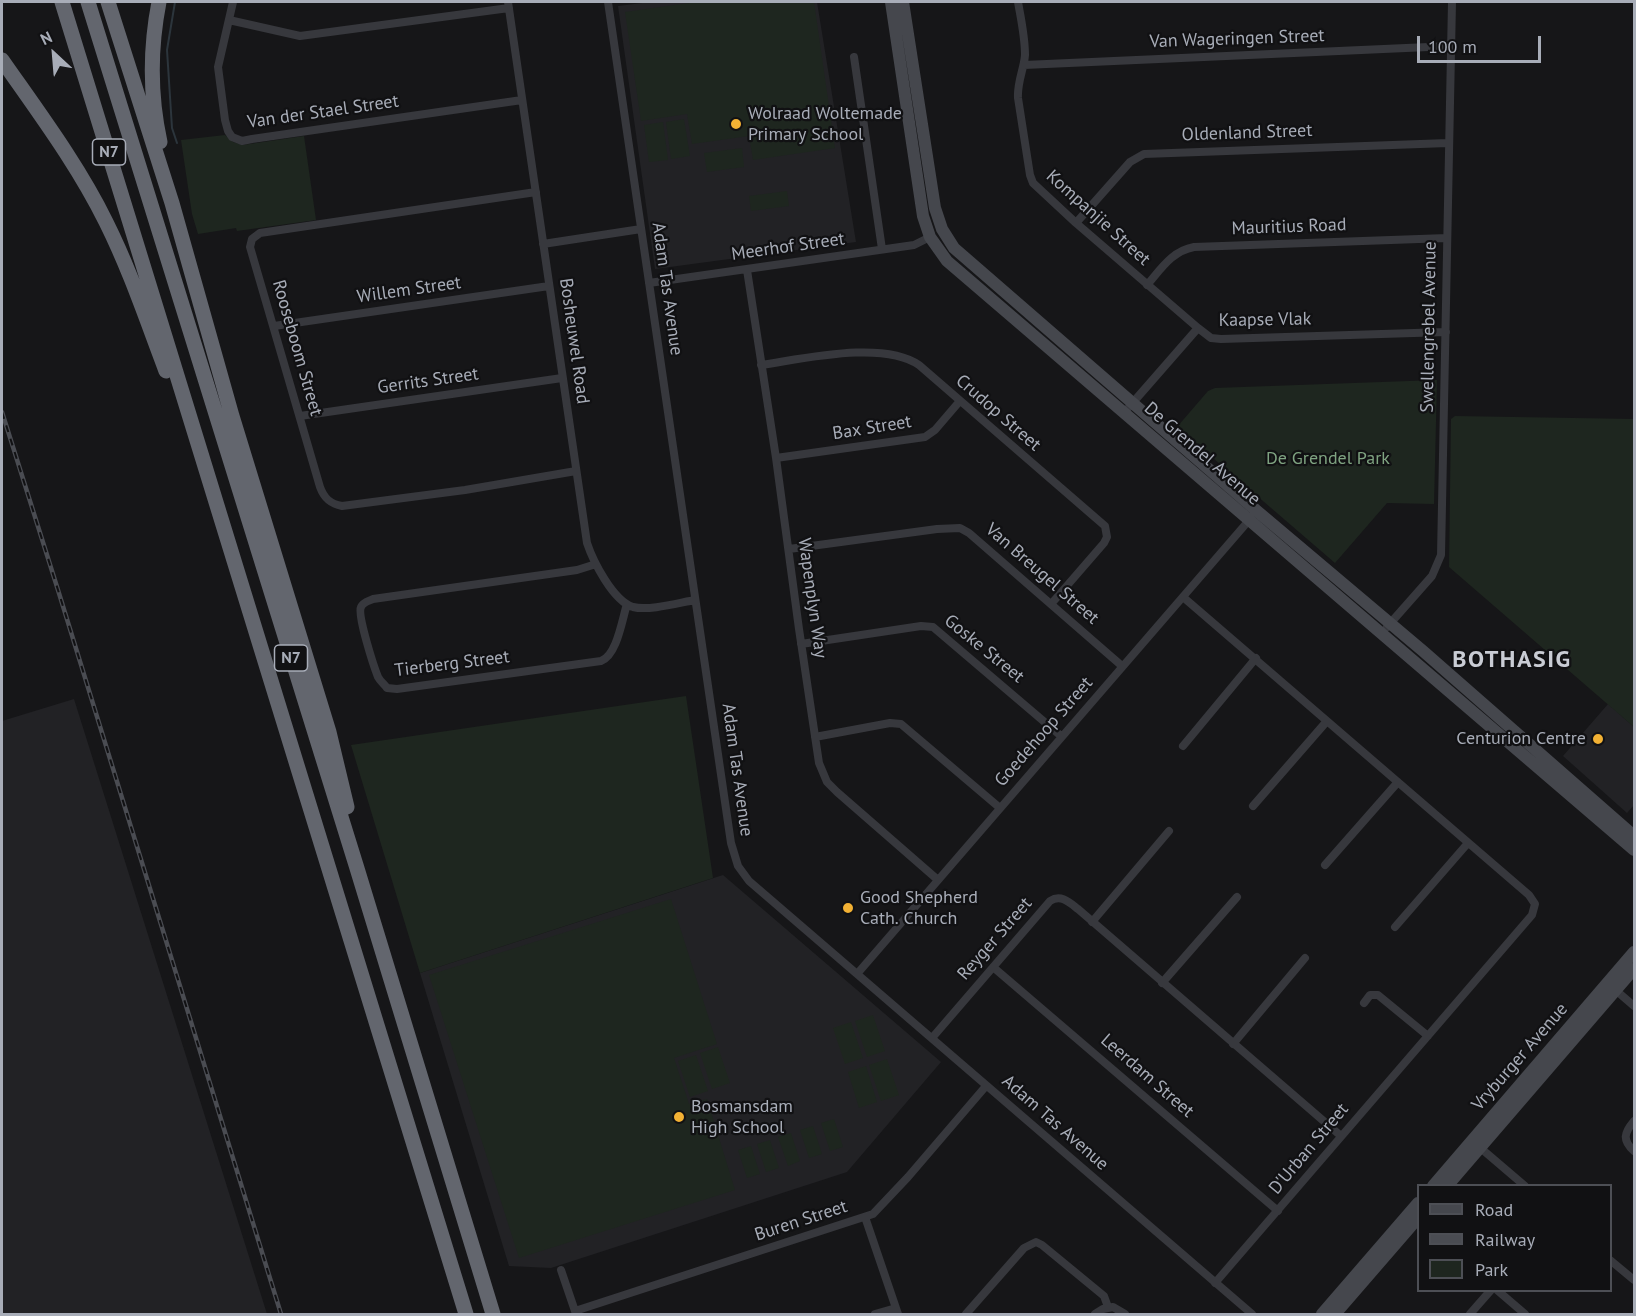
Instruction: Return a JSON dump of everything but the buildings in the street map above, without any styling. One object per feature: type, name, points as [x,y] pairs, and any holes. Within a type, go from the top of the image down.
[{"type":"highway","name":"N7","points":[[62,2],[466,1314]]},
{"type":"highway","name":"N7","points":[[88,2],[493,1314]]},
{"type":"highway","points":[[108,2],[172,203],[236,427],[329,732],[354,836],[356,865]]},
{"type":"highway","points":[[159,2],[153,42],[154,99],[172,203]]},
{"type":"highway","points":[[2,60],[62,147],[107,224],[208,477]]},
{"type":"street","name":"Van der Stael Street","points":[[233,2],[218,68],[226,127],[232,137],[237,140],[522,100]]},
{"type":"street","name":"Adam Tas Avenue","points":[[608,2],[734,859],[749,881],[1252,1314]]},
{"type":"street","name":"De Grendel Avenue","points":[[891,2],[921,208],[930,237],[947,261],[967,279],[1128,407]]},
{"type":"street","name":"De Grendel Avenue","points":[[903,2],[938,217],[942,229],[954,248],[1128,407],[1253,515],[1382,632],[1635,850]]},
{"type":"street","name":"Kompanjie Street","points":[[1018,2],[1025,52],[1018,93],[1030,175],[1036,188],[1198,328]]},
{"type":"street","name":"Swellengrebel Avenue","points":[[1382,632],[1432,576],[1441,555],[1452,2]]},
{"type":"street","points":[[229,20],[300,36],[508,5]]},
{"type":"street","name":"Bosheuwel Road","points":[[508,5],[587,543],[596,564],[617,596],[627,604]]},
{"type":"street","name":"Van Wageringen Street","points":[[1024,64],[1451,46]]},
{"type":"street","points":[[854,57],[882,249]]},
{"type":"street","name":"Oldenland Street","points":[[1076,223],[1130,162],[1144,154],[1448,143]]},
{"type":"street","name":"Rooseboom Street","points":[[536,192],[258,234],[252,239],[250,247],[323,494],[331,503],[337,506],[465,490],[576,471]]},
{"type":"street","points":[[938,217],[937,228],[930,237],[942,239],[954,248]]},
{"type":"street","points":[[543,244],[641,229]]},
{"type":"street","name":"Meerhof Street","points":[[649,283],[914,245],[930,237]]},
{"type":"street","name":"Mauritius Road","points":[[1147,285],[1172,256],[1194,247],[1447,238]]},
{"type":"street","name":"Wapenplyn Way","points":[[747,270],[819,763],[827,782],[938,880]]},
{"type":"street","name":"Willem Street","points":[[274,326],[549,286]]},
{"type":"street","name":"Kaapse Vlak","points":[[1128,407],[1198,328],[1207,336],[1221,339],[1446,332]]},
{"type":"street","name":"Crudop Street","points":[[761,365],[865,352],[896,355],[908,358],[919,365],[1105,526],[1106,539],[1052,603]]},
{"type":"street","name":"Gerrits Street","points":[[300,416],[562,378]]},
{"type":"street","name":"Bax Street","points":[[776,459],[925,436],[935,430],[959,402]]},
{"type":"street","name":"De Grendel Avenue","points":[[1253,515],[1391,622],[1635,836]]},
{"type":"street","name":"Goedehoop Street","points":[[857,974],[1253,515]]},
{"type":"street","name":"Van Breugel Street","points":[[789,549],[937,529],[960,528],[969,533],[1052,603],[1122,666]]},
{"type":"street","name":"Tierberg Street","points":[[596,564],[577,570],[365,602],[360,609],[361,615],[365,636],[379,679],[387,688],[397,689],[601,661],[606,659],[612,651],[627,604]]},
{"type":"street","name":"D'Urban Street","points":[[1183,597],[1535,901],[1532,915],[1215,1282]]},
{"type":"street","points":[[627,604],[641,608],[695,600]]},
{"type":"street","name":"Goske Street","points":[[801,644],[921,626],[933,627],[1061,736]]},
{"type":"street","points":[[1183,746],[1256,658]]},
{"type":"street","points":[[1253,806],[1327,721]]},
{"type":"street","points":[[815,737],[890,723],[901,724],[1000,808]]},
{"type":"street","points":[[1325,865],[1398,782]]},
{"type":"street","points":[[1092,922],[1170,831]]},
{"type":"street","points":[[1395,927],[1468,843]]},
{"type":"street","points":[[1162,983],[1237,897]]},
{"type":"street","name":"Reyger Street","points":[[932,1038],[1055,898],[1067,901],[1341,1136]]},
{"type":"street","name":"Vryburger Avenue","points":[[1435,1184],[1476,1144],[1612,987],[1635,952]]},
{"type":"street","points":[[1233,1044],[1305,958]]},
{"type":"street","name":"Leerdam Street","points":[[993,967],[1278,1210]]},
{"type":"street","name":"Vryburger Avenue","points":[[1612,987],[1635,969]]},
{"type":"street","points":[[1612,987],[1635,1006]]},
{"type":"street","points":[[1364,1003],[1370,995],[1378,995],[1428,1036]]},
{"type":"street","name":"Buren Street","points":[[575,1313],[865,1217],[879,1210],[986,1086]]},
{"type":"street","points":[[1635,1121],[1628,1128],[1625,1137],[1628,1145],[1635,1151]]},
{"type":"street","points":[[1476,1144],[1524,1184]]},
{"type":"street","name":"Vryburger Avenue","points":[[1448,1184],[1476,1144]]},
{"type":"street","points":[[1322,1314],[1417,1205]]},
{"type":"street","points":[[865,1217],[897,1311],[875,1314]]},
{"type":"street","points":[[1335,1314],[1417,1220]]},
{"type":"street","points":[[966,1314],[1024,1248],[1036,1242],[1104,1296],[1108,1307]]},
{"type":"street","points":[[1612,1261],[1635,1280]]},
{"type":"street","points":[[561,1270],[575,1313]]},
{"type":"street","points":[[1470,1314],[1489,1292]]},
{"type":"street","points":[[1499,1292],[1525,1314]]},
{"type":"street","points":[[1095,1314],[1108,1307],[1119,1309],[1125,1314]]},
{"type":"shaded area","name":"Wolraad Woltemade Primary School","points":[[650,2],[817,2],[856,242],[655,269],[618,6]]},
{"type":"shaded area","points":[[74,699],[267,1314],[2,1314],[2,721]]},
{"type":"shaded area","points":[[1608,704],[1634,727],[1634,805],[1627,813],[1563,756]]},
{"type":"shaded area","name":"Bosmansdam High School","points":[[723,875],[941,1062],[847,1172],[551,1268],[509,1266],[420,973]]},
{"type":"green space","points":[[696,2],[814,2],[835,148],[753,160],[749,136],[692,144],[687,114],[641,121],[625,12]]},
{"type":"green space","points":[[684,119],[690,156],[671,159],[666,122]]},
{"type":"green space","points":[[663,122],[668,160],[649,162],[644,125]]},
{"type":"green space","points":[[225,135],[233,142],[243,145],[304,136],[316,220],[198,234],[192,214],[181,140]]},
{"type":"green space","points":[[742,148],[744,167],[707,172],[704,153]]},
{"type":"green space","points":[[787,191],[789,206],[751,211],[749,196]]},
{"type":"green space","name":"De Grendel Park","points":[[1437,380],[1434,504],[1387,503],[1335,563],[1177,427],[1208,391],[1215,388]]},
{"type":"green space","points":[[1455,416],[1634,419],[1634,727],[1449,567],[1451,419]]},
{"type":"green space","points":[[686,696],[713,878],[420,973],[351,745]]},
{"type":"green space","points":[[671,899],[717,1044],[674,1058],[689,1104],[707,1099],[735,1190],[519,1258],[429,975]]},
{"type":"green space","points":[[873,1015],[885,1051],[867,1057],[855,1021]]},
{"type":"green space","points":[[851,1022],[863,1058],[845,1064],[833,1028]]},
{"type":"green space","points":[[718,1047],[730,1083],[712,1089],[700,1053]]},
{"type":"green space","points":[[696,1055],[708,1091],[690,1097],[678,1061]]},
{"type":"green space","points":[[887,1059],[899,1095],[881,1101],[869,1065]]},
{"type":"green space","points":[[866,1066],[877,1102],[859,1108],[848,1072]]},
{"type":"green space","points":[[834,1119],[843,1147],[830,1151],[821,1123]]},
{"type":"green space","points":[[813,1126],[822,1154],[809,1158],[800,1130]]},
{"type":"green space","points":[[791,1133],[800,1161],[788,1166],[778,1137]]},
{"type":"green space","points":[[770,1140],[779,1168],[766,1172],[757,1144]]},
{"type":"green space","points":[[751,1146],[760,1174],[747,1178],[738,1150]]},
{"type":"waterway","points":[[175,2],[167,50],[172,128],[177,143]]},
{"type":"railway","points":[[2,412],[281,1314]]},
{"type":"place","name":"Wolraad Woltemade Primary School","points":[[736,124]]},
{"type":"place","name":"Centurion Centre","points":[[1598,739]]},
{"type":"place","name":"Good Shepherd Cath. Church","points":[[848,908]]},
{"type":"place","name":"Bosmansdam High School","points":[[679,1117]]},
{"type":"district","name":"BOTHASIG","points":[[1512,660]]}]
